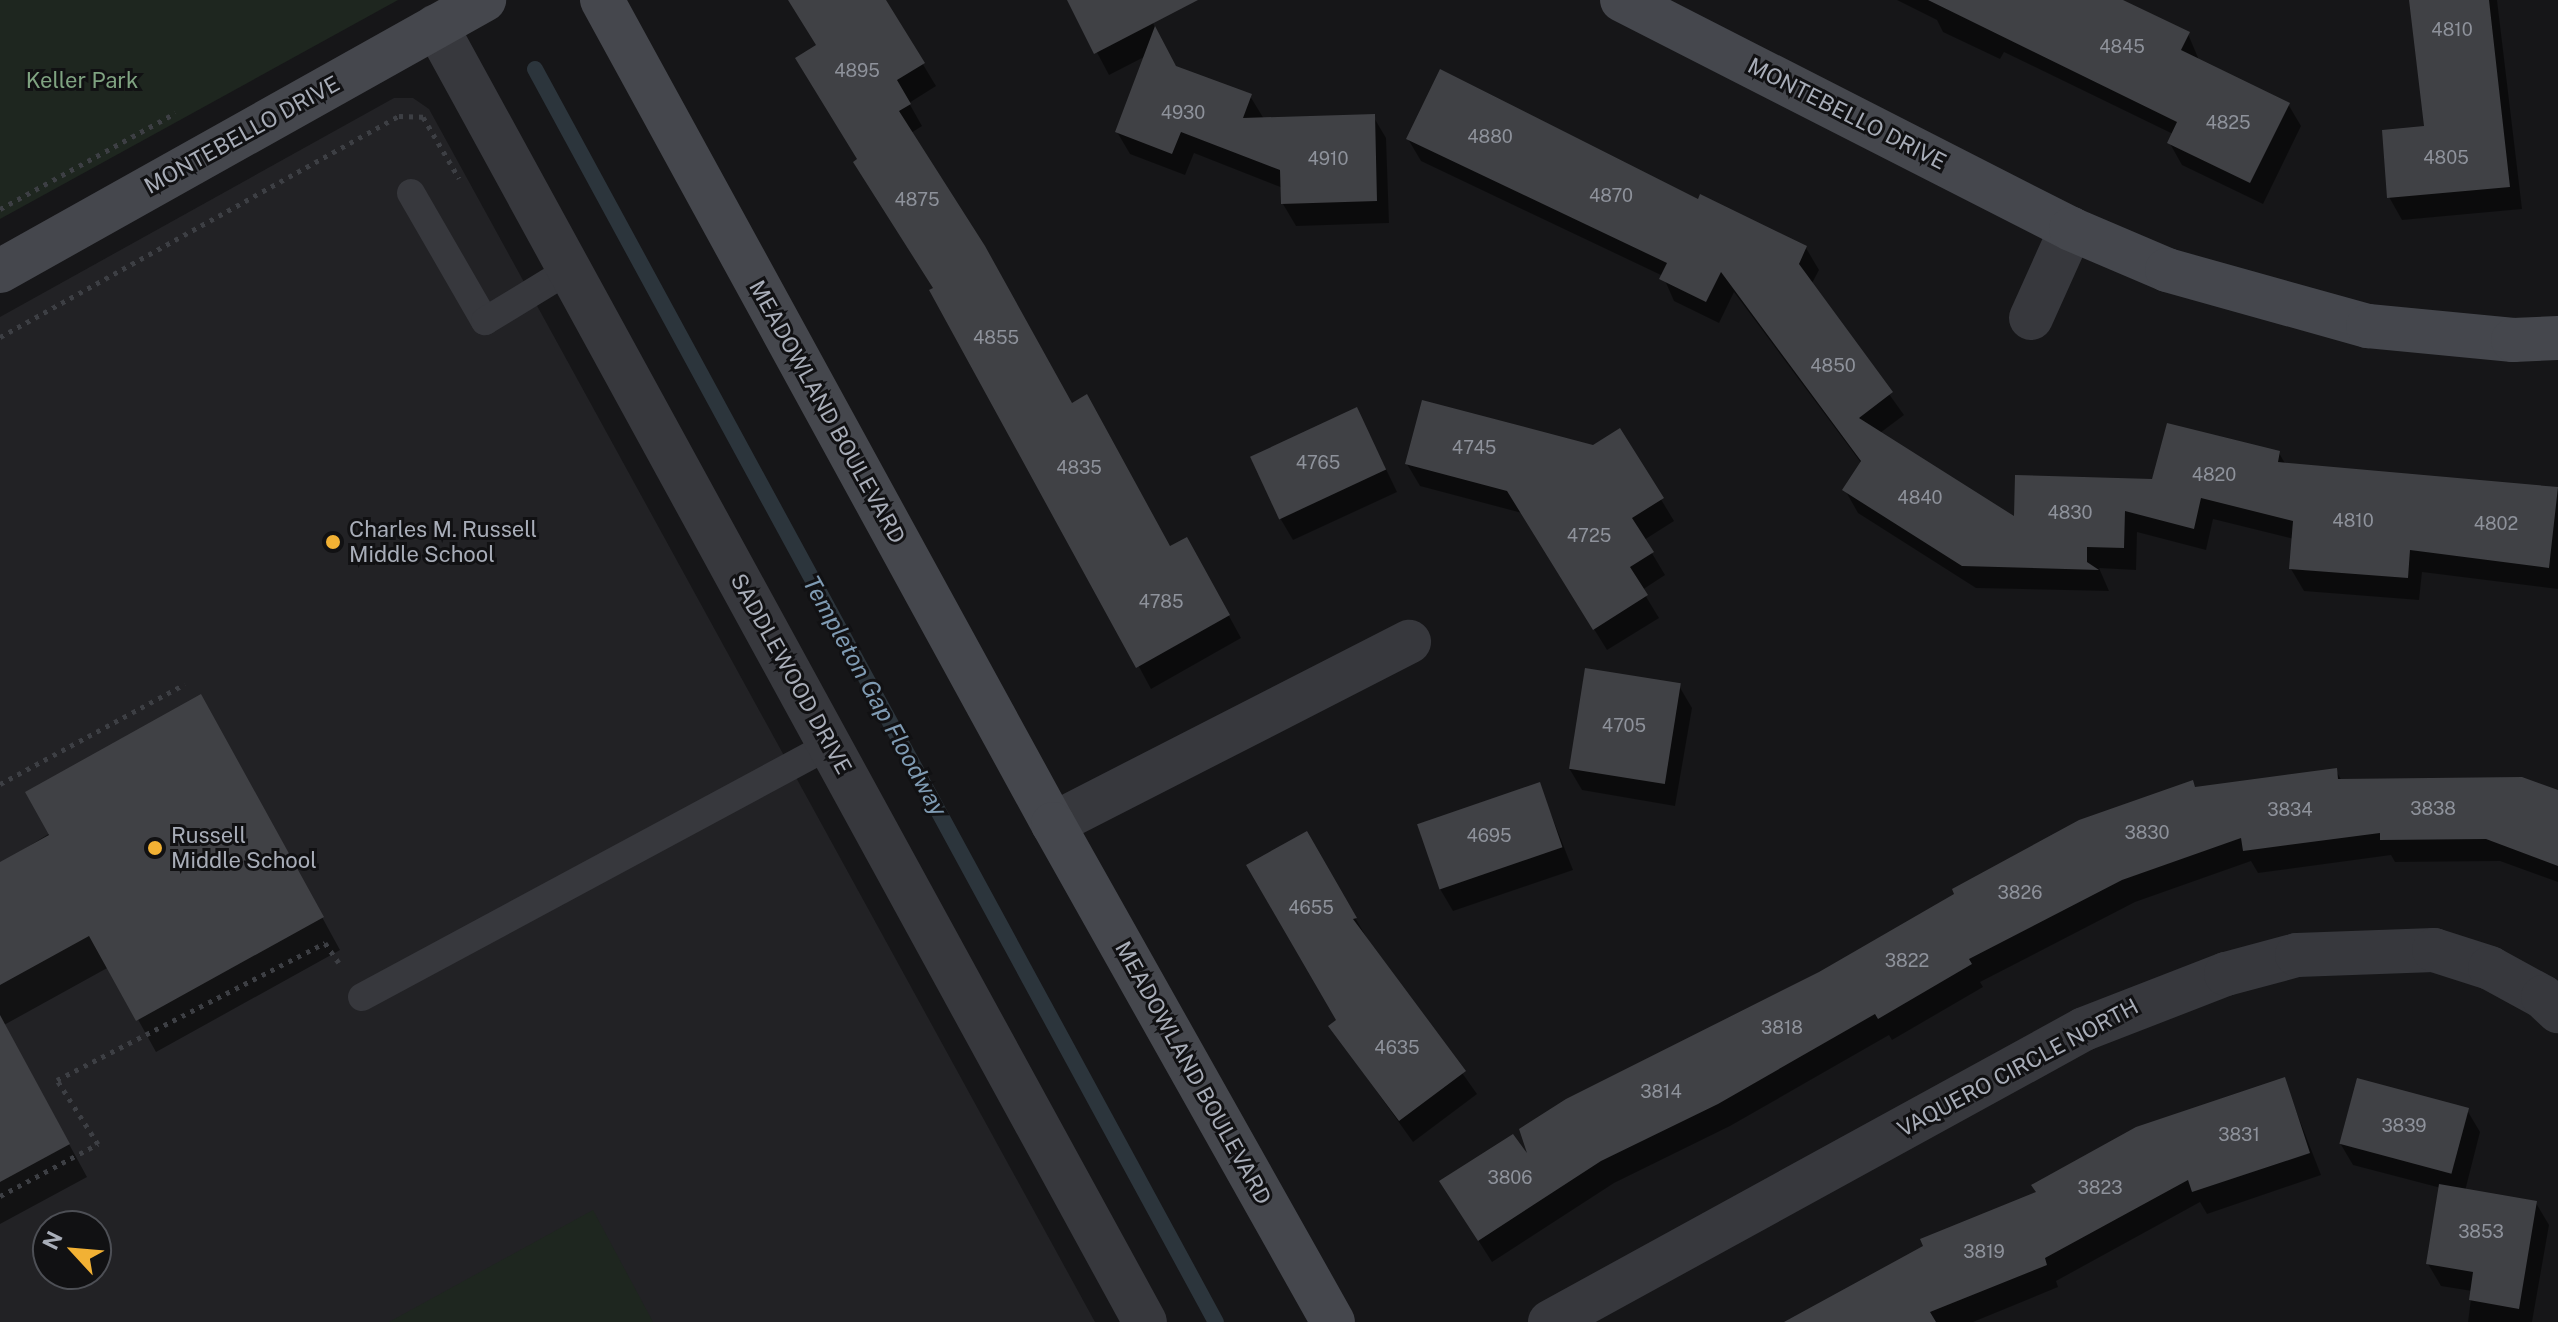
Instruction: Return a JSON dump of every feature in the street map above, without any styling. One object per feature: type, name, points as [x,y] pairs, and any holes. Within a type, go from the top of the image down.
[{"type":"street","name":"MONTEBELLO DRIVE","points":[[0,271],[484,0]]},
{"type":"street","name":"MEADOWLAND BOULEVARD","points":[[602,0],[1053,824],[1333,1322]]},
{"type":"street","name":"MONTEBELLO DRIVE","points":[[1622,0],[2071,229],[2167,270],[2368,326],[2513,340],[2558,338]]},
{"type":"street","name":"SADDLEWOOD DRIVE","points":[[436,26],[1145,1322]]},
{"type":"street","points":[[2031,318],[2071,229]]},
{"type":"street","points":[[1053,824],[1409,642]]},
{"type":"street","name":"VAQUERO CIRCLE NORTH","points":[[1550,1322],[2084,1029],[2226,974],[2297,955],[2434,950],[2490,968],[2543,997],[2558,1011]]},
{"type":"lane","points":[[411,193],[485,321],[569,270]]},
{"type":"lane","points":[[362,997],[830,745]]},
{"type":"path","points":[[0,337],[399,116],[423,117],[468,192]]},
{"type":"path","points":[[0,784],[185,684]]},
{"type":"path","points":[[0,1196],[98,1144],[57,1080],[325,943],[362,997]]},
{"type":"shaded area","name":"Charles M. Russell Middle School","points":[[394,98],[413,98],[429,109],[1095,1322],[0,1322],[0,317]]},
{"type":"green space","name":"Keller Park","points":[[0,0],[398,0],[0,219]]},
{"type":"green space","points":[[593,1210],[653,1322],[389,1322]]},
{"type":"building","points":[[788,0],[886,0],[925,63],[897,80],[911,104],[899,111],[985,246],[1072,403],[1087,394],[1170,546],[1187,537],[1230,615],[1136,668],[929,290],[933,288],[853,162],[857,159],[795,58],[816,45]]},
{"type":"building","points":[[1067,0],[1198,0],[1094,54]]},
{"type":"building","points":[[1928,0],[2123,0],[2190,32],[2181,50],[2290,103],[2250,183],[2167,143],[2177,122]]},
{"type":"building","points":[[2409,0],[2489,0],[2510,187],[2387,198],[2382,130],[2424,126]]},
{"type":"building","points":[[1155,26],[1176,66],[1252,94],[1243,118],[1375,114],[1377,201],[1281,204],[1280,170],[1181,132],[1172,154],[1115,132]]},
{"type":"building","points":[[1440,69],[1698,199],[1700,194],[1807,246],[1799,264],[1893,392],[1859,418],[2014,516],[2015,475],[2152,479],[2167,423],[2280,451],[2278,462],[2558,487],[2549,568],[2410,550],[2408,578],[2289,569],[2293,521],[2201,498],[2194,529],[2125,511],[2124,548],[2087,547],[2087,562],[2099,570],[1962,566],[1842,490],[1861,461],[1721,272],[1706,302],[1659,279],[1667,263],[1406,139]]},
{"type":"building","points":[[1422,400],[1593,445],[1620,428],[1664,498],[1632,518],[1654,552],[1630,567],[1648,595],[1593,630],[1507,491],[1405,464]]},
{"type":"building","points":[[1357,407],[1386,470],[1279,519],[1250,457]]},
{"type":"building","points":[[1585,668],[1681,683],[1665,784],[1569,769]]},
{"type":"building","name":"Russell Middle School","points":[[201,694],[324,917],[136,1021],[89,936],[0,985],[0,862],[49,835],[25,792]]},
{"type":"building","points":[[2337,768],[2338,779],[2522,777],[2558,790],[2558,866],[2486,839],[2380,840],[2380,833],[2243,851],[2241,838],[2122,880],[1969,959],[1972,964],[1878,1019],[1875,1014],[1718,1104],[1601,1161],[1478,1241],[1439,1181],[1513,1134],[1527,1153],[1519,1129],[1566,1099],[1819,972],[1954,894],[1952,889],[2079,820],[2193,780],[2195,787]]},
{"type":"building","points":[[1540,782],[1562,847],[1440,890],[1417,824]]},
{"type":"building","points":[[1307,831],[1357,918],[1353,919],[1466,1071],[1399,1121],[1328,1026],[1336,1020],[1246,865]]},
{"type":"building","points":[[0,1015],[70,1144],[0,1182]]},
{"type":"building","points":[[2285,1077],[2310,1153],[2192,1192],[2188,1180],[2045,1258],[2047,1265],[1930,1312],[1936,1322],[1784,1322],[1923,1246],[1920,1239],[2036,1192],[2031,1185],[2136,1127]]},
{"type":"building","points":[[2357,1078],[2469,1108],[2451,1174],[2339,1144]]},
{"type":"building","points":[[2439,1184],[2537,1201],[2519,1309],[2469,1300],[2473,1272],[2426,1264]]},
{"type":"waterway","name":"Templeton Gap Floodway","points":[[535,69],[1216,1322]]},
{"type":"place","name":"Charles M. Russell Middle School","points":[[333,542]]},
{"type":"place","name":"Russell Middle School","points":[[155,848]]}]
